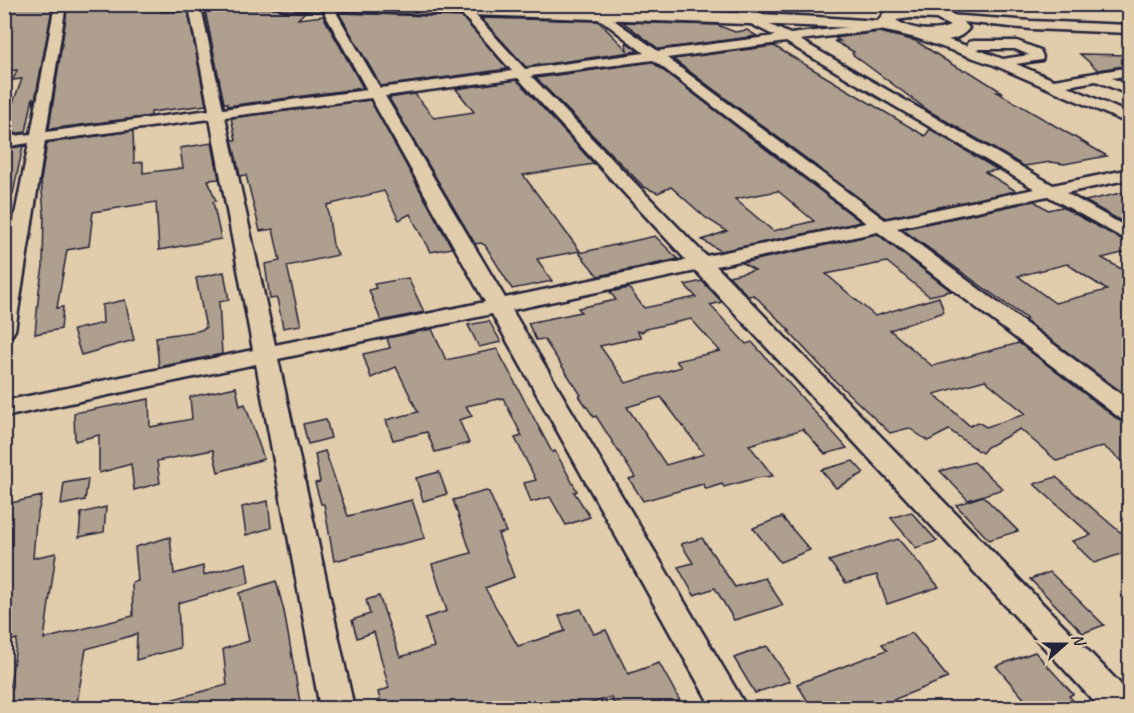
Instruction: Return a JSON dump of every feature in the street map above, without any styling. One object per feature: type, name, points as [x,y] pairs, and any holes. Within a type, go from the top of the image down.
[{"type":"highway","points":[[282,4],[888,18],[913,12],[950,22]]},
{"type":"highway","points":[[387,4],[460,7]]},
{"type":"highway","points":[[906,4],[950,22]]},
{"type":"highway","points":[[888,18],[917,34],[948,34],[950,22]]},
{"type":"street","points":[[4,330],[61,4]]},
{"type":"street","points":[[197,4],[196,12],[216,113],[337,708]]},
{"type":"street","points":[[330,5],[331,14],[497,307],[730,708]]},
{"type":"street","points":[[460,7],[1121,708]]},
{"type":"street","points":[[591,10],[1130,413]]},
{"type":"street","points":[[745,13],[1130,237]]},
{"type":"street","points":[[4,142],[786,37],[888,18]]},
{"type":"street","points":[[950,22],[1130,31]]},
{"type":"street","points":[[950,22],[973,45],[1004,64],[1037,57],[1035,53],[1017,45],[973,45]]},
{"type":"street","points":[[1109,30],[1130,41]]},
{"type":"street","points":[[917,34],[944,41],[1004,64],[1130,120]]},
{"type":"street","points":[[1051,85],[1130,71]]},
{"type":"street","points":[[1098,77],[1130,91]]},
{"type":"street","points":[[4,409],[1130,174]]},
{"type":"building","points":[[11,4],[53,4],[34,106],[33,97],[26,132],[4,135],[4,116],[8,116],[22,79],[13,80],[17,70],[4,71],[4,24]]},
{"type":"building","points":[[68,4],[169,6],[161,12],[188,11],[206,105],[151,112],[151,116],[49,129]]},
{"type":"building","points":[[277,8],[282,11],[305,12],[298,19],[323,16],[363,88],[228,106],[224,103],[205,10]]},
{"type":"building","points":[[339,13],[462,17],[508,69],[381,86]]},
{"type":"building","points":[[481,18],[598,21],[627,50],[626,42],[638,51],[526,67]]},
{"type":"building","points":[[623,22],[717,25],[735,32],[747,30],[757,36],[659,49]]},
{"type":"building","points":[[879,32],[916,41],[1002,92],[997,92],[1107,156],[1064,164],[1051,162],[1024,166],[929,111],[852,54],[854,52],[834,41],[840,41],[835,38]]},
{"type":"building","points":[[774,46],[925,136],[930,129],[998,170],[985,172],[1016,191],[886,218],[673,59]]},
{"type":"building","points":[[1080,54],[1130,55],[1130,65],[1098,70]]},
{"type":"building","points":[[652,62],[861,222],[721,251],[702,240],[727,231],[706,218],[671,187],[658,193],[644,187],[536,78]],"holes":[[[778,191],[814,221],[773,231],[735,199]]]},
{"type":"building","points":[[517,80],[594,164],[523,175],[580,251],[537,259],[552,281],[512,289],[485,245],[475,244],[389,98],[415,94],[434,118],[474,112],[456,89]]},
{"type":"building","points":[[370,100],[452,248],[430,252],[410,214],[399,220],[384,191],[327,205],[333,245],[338,255],[287,266],[301,325],[283,328],[277,298],[270,299],[265,264],[280,261],[273,229],[260,231],[246,175],[240,176],[232,140],[236,140],[231,118]]},
{"type":"building","points":[[133,131],[134,163],[143,162],[143,173],[183,168],[180,148],[212,143],[219,179],[208,180],[216,201],[213,202],[221,239],[159,250],[156,202],[93,212],[89,246],[67,250],[57,308],[63,307],[61,329],[35,334],[43,267],[44,213],[41,180],[47,143]]},
{"type":"building","points":[[23,146],[13,194],[4,193],[4,149]]},
{"type":"building","points":[[1130,191],[1130,226],[1085,201]]},
{"type":"building","points":[[1034,201],[1048,210],[1062,207],[1130,244],[1130,251],[1102,258],[1130,274],[1130,398],[1024,320],[1027,319],[902,229]],"holes":[[[1067,264],[1107,290],[1055,303],[1018,276]]]},
{"type":"building","points":[[877,234],[951,291],[929,296],[887,262],[826,274],[875,316],[939,297],[944,312],[890,330],[932,366],[1019,343],[1120,421],[1130,423],[1130,467],[1103,446],[1057,461],[1020,429],[987,447],[982,453],[949,430],[928,441],[909,428],[890,433],[833,379],[754,295],[748,296],[729,276],[755,270],[742,263]],"holes":[[[985,380],[1026,414],[986,427],[978,422],[970,426],[934,394]]]},
{"type":"building","points":[[655,236],[678,259],[598,276],[579,253]]},
{"type":"building","points":[[224,272],[229,300],[219,302],[222,354],[159,367],[156,337],[206,328],[196,278]]},
{"type":"building","points":[[408,278],[424,312],[381,321],[369,290],[376,288],[374,284]]},
{"type":"building","points":[[702,281],[722,302],[710,305],[746,344],[752,342],[847,448],[825,454],[803,429],[749,445],[773,476],[724,487],[722,484],[706,489],[703,484],[643,501],[629,479],[635,477],[596,416],[594,417],[579,396],[581,395],[544,339],[536,340],[528,323],[581,312],[578,308],[616,300],[610,292],[629,288],[644,308],[696,297],[685,285]],"holes":[[[691,319],[720,351],[676,361],[681,367],[626,383],[600,346],[641,337],[637,331],[642,332],[646,329]],[[661,397],[704,454],[666,465],[627,407]]]},
{"type":"building","points":[[125,300],[134,340],[81,355],[73,330],[103,323],[102,305]]},
{"type":"building","points":[[489,321],[501,342],[479,347],[468,325]]},
{"type":"building","points":[[432,329],[446,360],[497,349],[552,452],[555,451],[577,491],[574,492],[590,517],[566,525],[550,497],[531,502],[524,483],[536,480],[515,438],[522,436],[503,398],[466,406],[472,416],[459,420],[469,443],[435,452],[427,432],[393,440],[386,420],[418,412],[396,367],[371,378],[363,354],[390,348],[387,338]]},
{"type":"building","points":[[236,387],[240,406],[245,404],[264,459],[218,472],[213,450],[157,461],[160,483],[134,490],[131,464],[99,473],[99,435],[75,441],[74,413],[149,399],[150,427],[192,419],[190,397]]},
{"type":"building","points":[[326,419],[331,438],[308,444],[303,424]]},
{"type":"building","points":[[325,451],[348,516],[412,500],[425,538],[334,561],[324,504],[321,504],[315,483],[320,482],[315,454]]},
{"type":"building","points":[[853,461],[864,473],[836,488],[821,470]]},
{"type":"building","points":[[974,462],[1003,489],[968,500],[940,471]]},
{"type":"building","points":[[439,472],[447,494],[423,501],[416,478]]},
{"type":"building","points":[[1056,477],[1120,532],[1130,529],[1130,551],[1094,563],[1072,541],[1091,535],[1034,484]]},
{"type":"building","points":[[88,479],[85,500],[61,505],[64,483]]},
{"type":"building","points":[[489,492],[506,532],[498,534],[514,577],[485,588],[518,646],[565,631],[559,616],[581,609],[594,634],[606,630],[628,674],[659,663],[684,708],[616,708],[611,697],[577,708],[382,708],[378,692],[389,688],[374,632],[357,638],[352,620],[370,614],[366,600],[379,596],[400,657],[434,647],[425,618],[447,611],[432,564],[471,553],[453,500]]},
{"type":"building","points":[[42,496],[36,521],[33,558],[56,553],[44,639],[133,616],[132,583],[138,581],[135,547],[170,537],[174,574],[203,566],[204,575],[246,563],[249,583],[178,603],[180,648],[136,660],[137,634],[86,649],[76,708],[4,708],[4,688],[10,686],[17,639],[4,642],[4,532],[11,503]]},
{"type":"building","points":[[983,496],[1018,531],[989,540],[956,505]]},
{"type":"building","points":[[268,501],[271,528],[246,535],[242,507]]},
{"type":"building","points":[[106,507],[104,532],[79,537],[81,513]]},
{"type":"building","points":[[911,512],[937,541],[916,548],[891,518]]},
{"type":"building","points":[[782,517],[810,550],[780,562],[753,528]]},
{"type":"building","points":[[702,538],[735,587],[765,578],[783,605],[734,620],[715,588],[694,595],[678,567],[693,563],[681,544]]},
{"type":"building","points":[[898,539],[939,587],[887,604],[877,575],[846,583],[829,561]]},
{"type":"building","points":[[1050,572],[1104,625],[1083,633],[1030,579]]},
{"type":"building","points":[[276,581],[284,611],[301,708],[162,708],[162,702],[227,685],[223,649],[249,641],[239,593]]},
{"type":"building","points":[[912,633],[948,678],[873,708],[812,708],[797,684],[887,650],[882,644]]},
{"type":"building","points":[[767,646],[790,681],[755,693],[734,658]]},
{"type":"building","points":[[1035,652],[1073,694],[1069,696],[1080,708],[1032,708],[996,666]]}]
